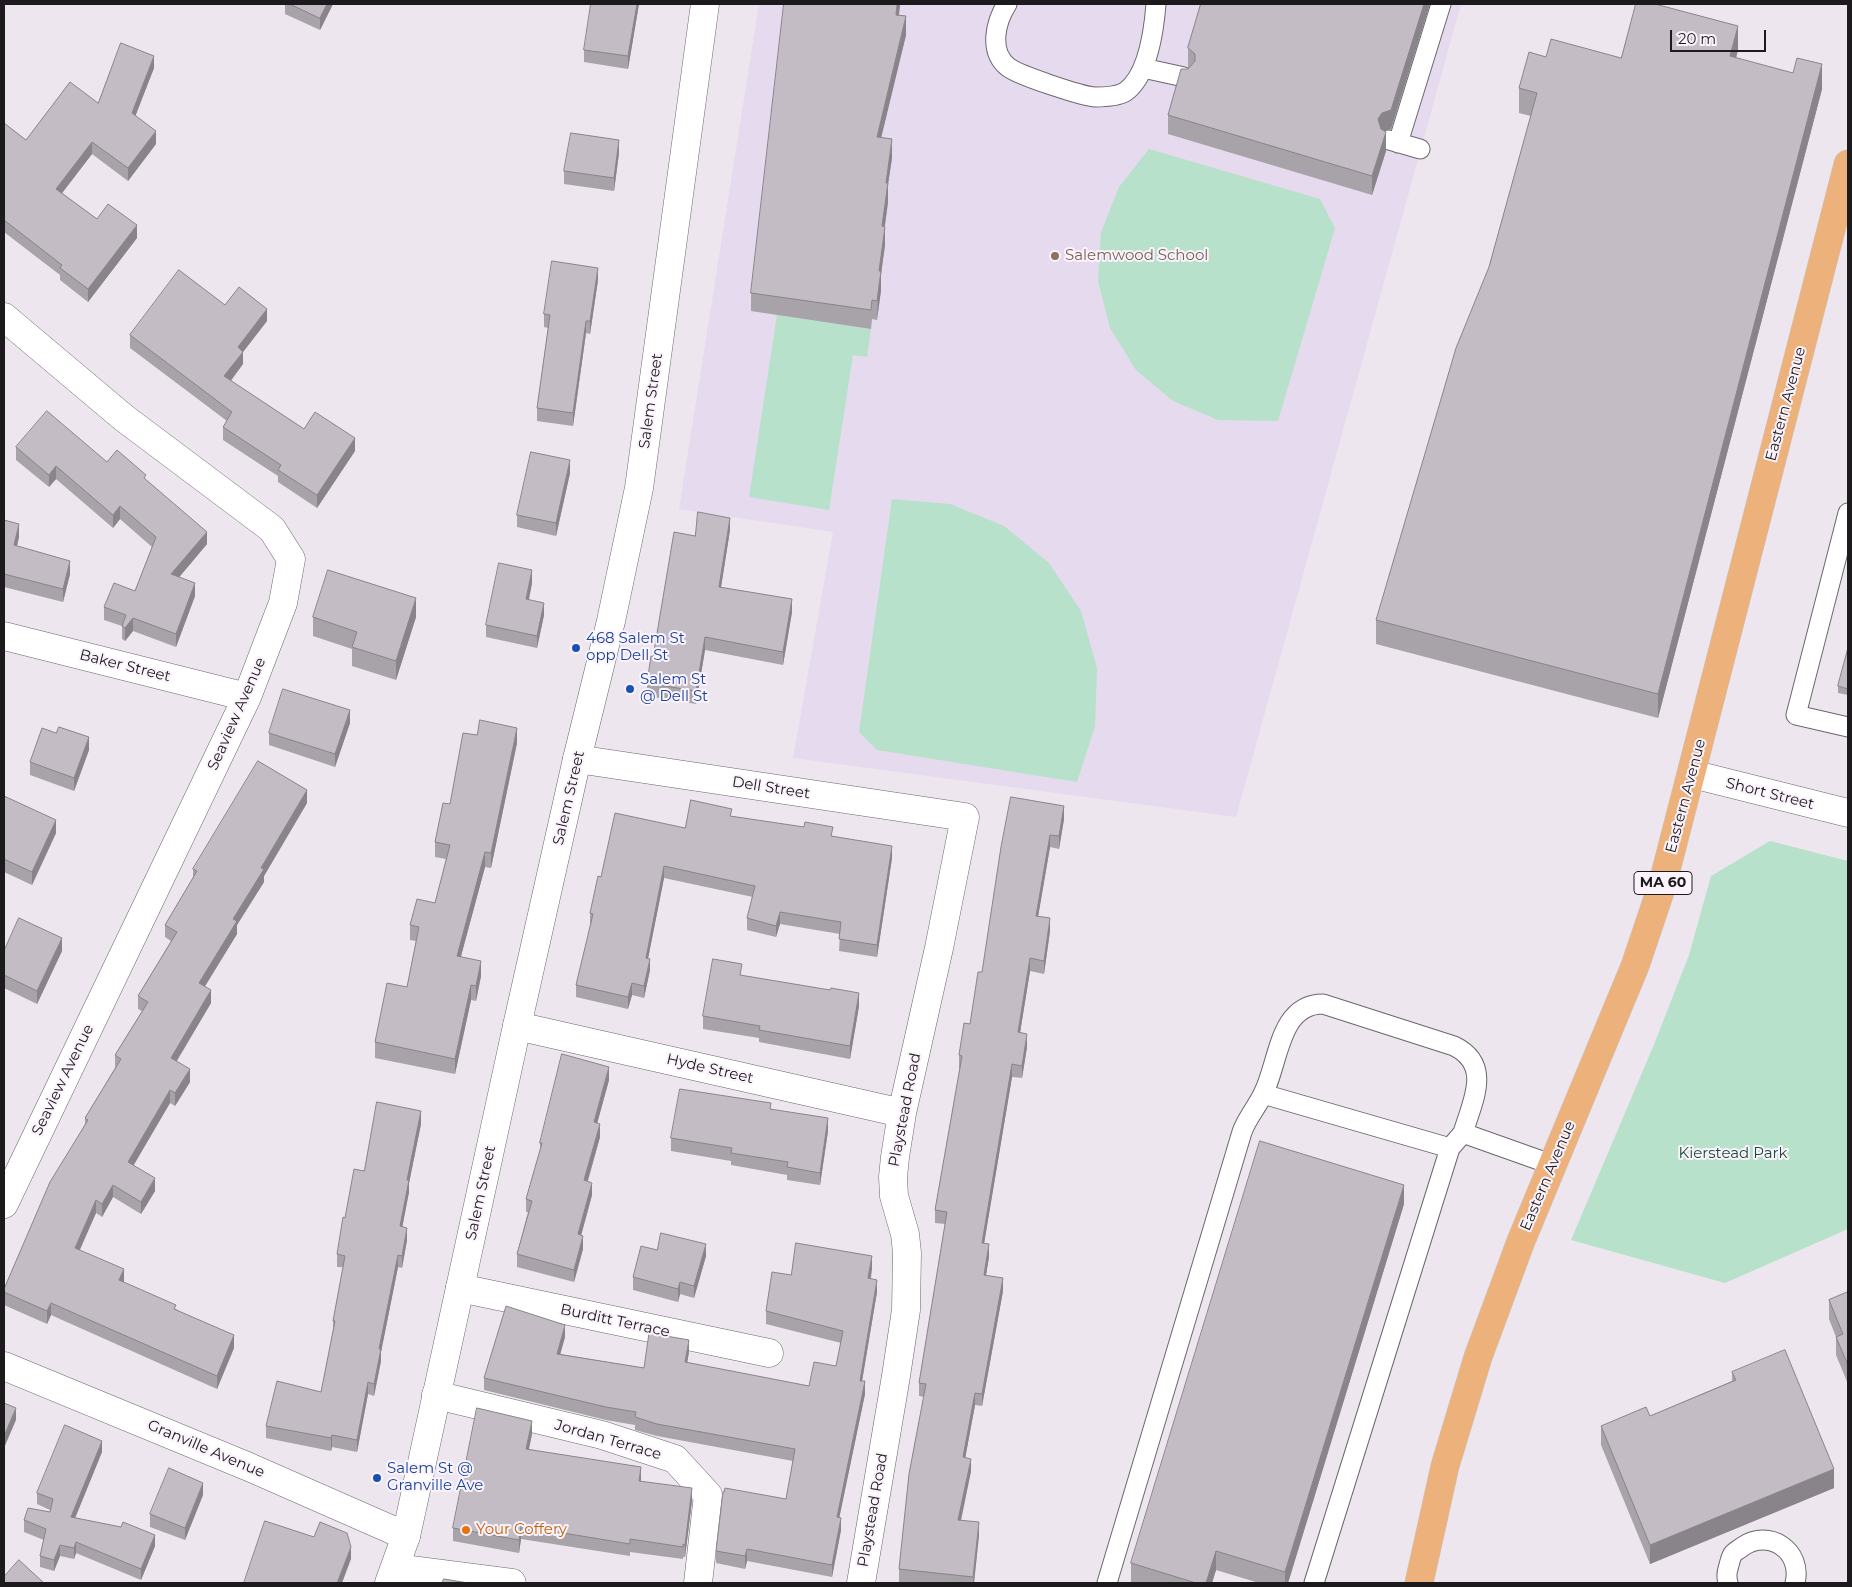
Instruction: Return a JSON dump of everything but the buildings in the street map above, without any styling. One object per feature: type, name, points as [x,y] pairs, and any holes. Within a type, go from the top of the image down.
[{"type":"main road","name":"Eastern Avenue","points":[[1419,1583],[1446,1466],[1466,1392],[1505,1281],[1635,966],[1662,886],[1848,164]]},
{"type":"street","name":"Salem Street","points":[[392,1576],[406,1536],[577,759],[611,621],[639,488],[706,4]]},
{"type":"street","name":"Seaview Avenue","points":[[4,317],[124,418],[272,529],[291,558],[282,603],[247,697],[4,1204]]},
{"type":"street","name":"Baker Street","points":[[4,636],[247,697]]},
{"type":"street","name":"Dell Street","points":[[577,759],[965,816]]},
{"type":"street","name":"Short Street","points":[[1692,774],[1848,813]]},
{"type":"street","name":"Playstead Road","points":[[861,1583],[906,1310],[907,1253],[905,1234],[894,1196],[893,1177],[902,1113],[939,948],[965,816]]},
{"type":"street","name":"Hyde Street","points":[[518,1026],[902,1113]]},
{"type":"street","name":"Burditt Terrace","points":[[460,1288],[769,1353]]},
{"type":"street","name":"Granville Avenue","points":[[4,1366],[249,1467],[406,1536]]},
{"type":"street","name":"Jordan Terrace","points":[[436,1395],[602,1435],[675,1460],[708,1495],[698,1583]]},
{"type":"street","points":[[392,1576],[512,1583]]},
{"type":"lane","points":[[1007,4],[1001,13],[996,28],[996,41],[999,55],[1008,67],[1045,82],[1093,97],[1124,92],[1134,82],[1143,68],[1149,46],[1156,4]]},
{"type":"lane","points":[[1420,149],[1394,141],[1441,4]]},
{"type":"lane","points":[[1143,68],[1184,77]]},
{"type":"lane","points":[[1848,513],[1796,715],[1848,727]]},
{"type":"lane","points":[[1107,1583],[1242,1132],[1248,1118],[1264,1094],[1290,1021],[1304,1008],[1322,1004],[1454,1046],[1465,1052],[1474,1063],[1478,1082],[1463,1133],[1450,1148],[1314,1583]]},
{"type":"lane","points":[[1264,1094],[1450,1148]]},
{"type":"lane","points":[[1463,1133],[1553,1165]]},
{"type":"lane","points":[[1728,1583],[1726,1576],[1733,1553],[1751,1541],[1767,1539],[1785,1548],[1794,1560],[1797,1575],[1795,1583]]},
{"type":"shaded area","name":"Salemwood School","points":[[759,4],[1461,4],[1236,817],[793,758],[833,532],[679,509]]},
{"type":"green space","points":[[1149,149],[1320,199],[1335,228],[1278,421],[1218,420],[1173,401],[1136,370],[1110,328],[1098,281],[1101,232],[1119,187]]},
{"type":"green space","points":[[777,315],[871,329],[867,357],[853,355],[829,510],[749,497]]},
{"type":"green space","points":[[892,499],[950,504],[1004,526],[1049,563],[1081,611],[1097,668],[1095,726],[1077,782],[877,750],[859,732]]},
{"type":"green space","name":"Kierstead Park","points":[[1770,841],[1848,861],[1848,1229],[1725,1283],[1571,1240],[1653,1047],[1689,955],[1711,876]]},
{"type":"place","name":"Salemwood School","points":[[1055,256]]},
{"type":"place","name":"468 Salem St opp Dell St","points":[[576,648]]},
{"type":"place","name":"Salem St @ Dell St","points":[[630,689]]},
{"type":"place","name":"Salem St @ Granville Ave","points":[[377,1478]]},
{"type":"place","name":"Your Coffery","points":[[466,1530]]}]
